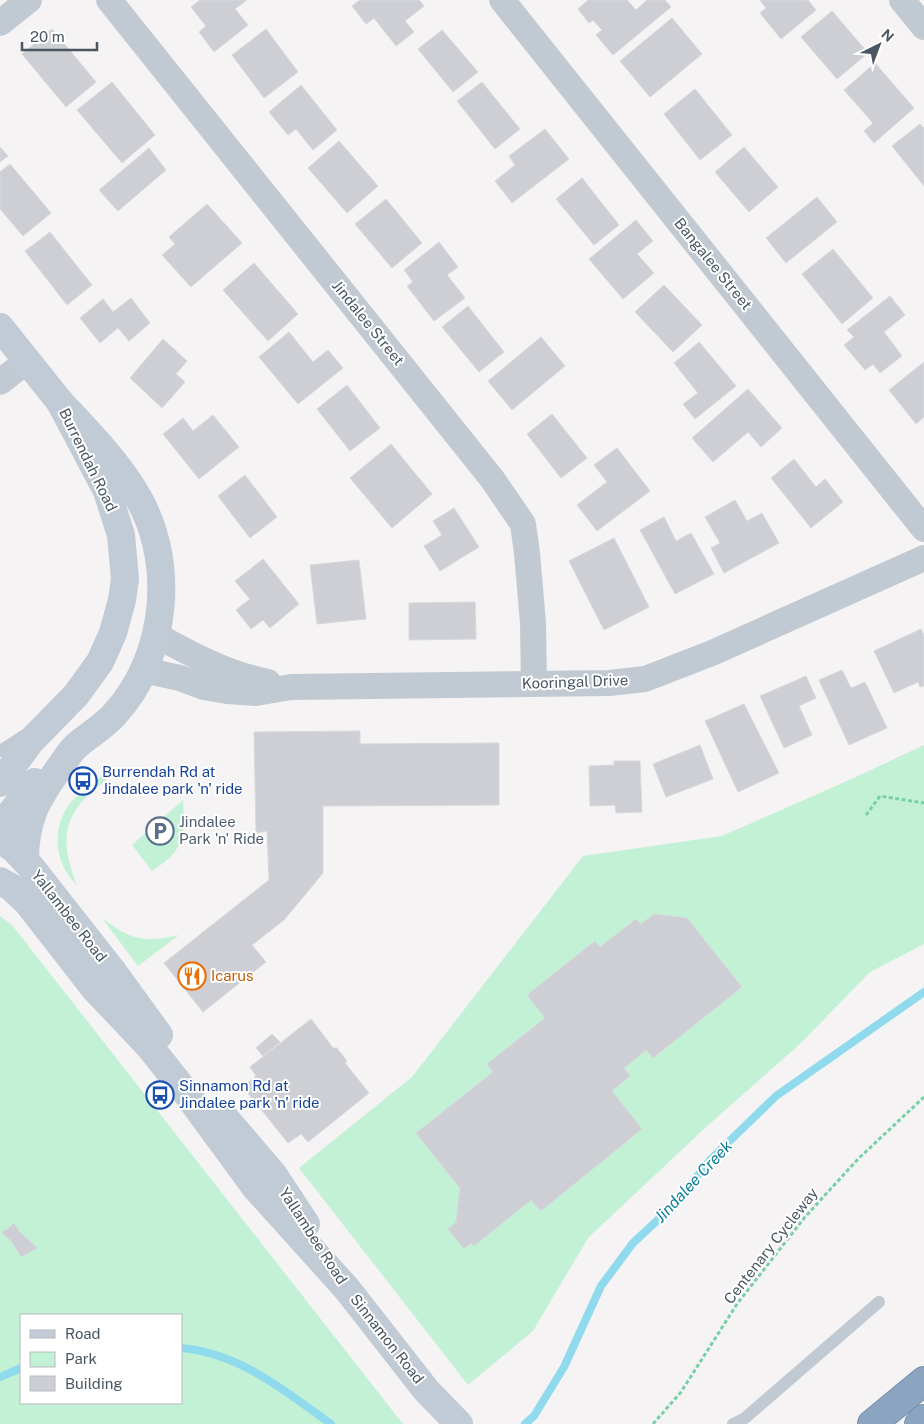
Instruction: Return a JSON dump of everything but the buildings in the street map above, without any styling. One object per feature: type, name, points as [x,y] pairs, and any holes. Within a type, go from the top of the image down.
[{"type":"highway","points":[[872,1424],[924,1381]]},
{"type":"highway","points":[[919,1424],[924,1419]]},
{"type":"street","points":[[0,24],[29,0]]},
{"type":"street","name":"Jindalee Street","points":[[109,0],[493,480],[522,524],[527,552],[532,614],[534,684]]},
{"type":"street","name":"Bangalee Street","points":[[502,0],[924,529]]},
{"type":"street","points":[[902,0],[924,27]]},
{"type":"street","name":"Burrendah Road","points":[[0,327],[60,402],[107,491],[121,535],[125,579],[122,600],[113,633],[100,662],[76,695],[31,741],[0,783]]},
{"type":"street","points":[[0,382],[27,361]]},
{"type":"street","points":[[0,826],[32,784],[63,756],[103,725],[122,706],[143,670],[156,635],[160,616],[160,560],[154,535],[144,510],[134,490],[115,462],[60,402]]},
{"type":"street","name":"Kooringal Drive","points":[[156,635],[196,656],[230,682],[256,693],[291,687],[608,683],[645,678],[712,653],[924,558]]},
{"type":"street","points":[[113,633],[156,635]]},
{"type":"street","points":[[113,633],[143,670]]},
{"type":"street","name":"Kooringal Drive","points":[[143,670],[180,678],[204,687],[230,682]]},
{"type":"street","points":[[25,860],[25,839],[29,819],[46,786],[75,747]]},
{"type":"street","name":"Yallambee Road","points":[[0,839],[25,860],[114,972],[172,1065],[189,1086],[255,1187],[290,1215],[347,1289]]},
{"type":"street","name":"Yallambee Road","points":[[0,881],[11,887],[27,902],[94,988],[149,1046],[172,1065]]},
{"type":"street","name":"Sinnamon Road","points":[[347,1289],[426,1390],[459,1424]]},
{"type":"street","name":"Sinnamon Road","points":[[426,1390],[446,1424]]},
{"type":"lane","points":[[0,751],[48,722]]},
{"type":"lane","points":[[733,1424],[745,1418],[879,1302]]},
{"type":"path","points":[[866,815],[880,796],[924,803]]},
{"type":"path","name":"Centenary Cycleway","points":[[653,1424],[681,1392],[737,1304],[805,1217],[858,1159],[924,1097]]},
{"type":"green space","points":[[924,745],[924,944],[870,972],[800,1044],[705,1128],[588,1238],[533,1331],[468,1385],[299,1168],[412,1077],[583,856],[722,836]]},
{"type":"green space","points":[[102,776],[106,780],[83,801],[73,814],[69,824],[66,844],[77,886],[62,863],[58,848],[58,831],[67,807]]},
{"type":"green space","points":[[183,800],[183,828],[180,842],[171,856],[152,871],[132,845]]},
{"type":"green space","points":[[0,916],[12,925],[403,1424],[0,1424]]},
{"type":"green space","points":[[102,918],[121,931],[138,938],[156,939],[179,935],[138,966]]},
{"type":"waterway","name":"Jindalee Creek","points":[[525,1424],[534,1416],[564,1367],[601,1286],[633,1243],[676,1203],[711,1159],[776,1096],[924,992]]},
{"type":"waterway","name":"Jindalee Creek","points":[[182,1348],[223,1357],[242,1366],[279,1387],[331,1424]]},
{"type":"waterway","name":"Jindalee Creek","points":[[0,1377],[20,1368]]},
{"type":"place","name":"Burrendah Rd at Jindalee park 'n' ride","points":[[83,781]]},
{"type":"place","name":"Jindalee Park 'n' Ride","points":[[160,831]]},
{"type":"place","name":"Icarus","points":[[192,976]]},
{"type":"place","name":"Sinnamon Rd at Jindalee park 'n' ride","points":[[160,1095]]}]
